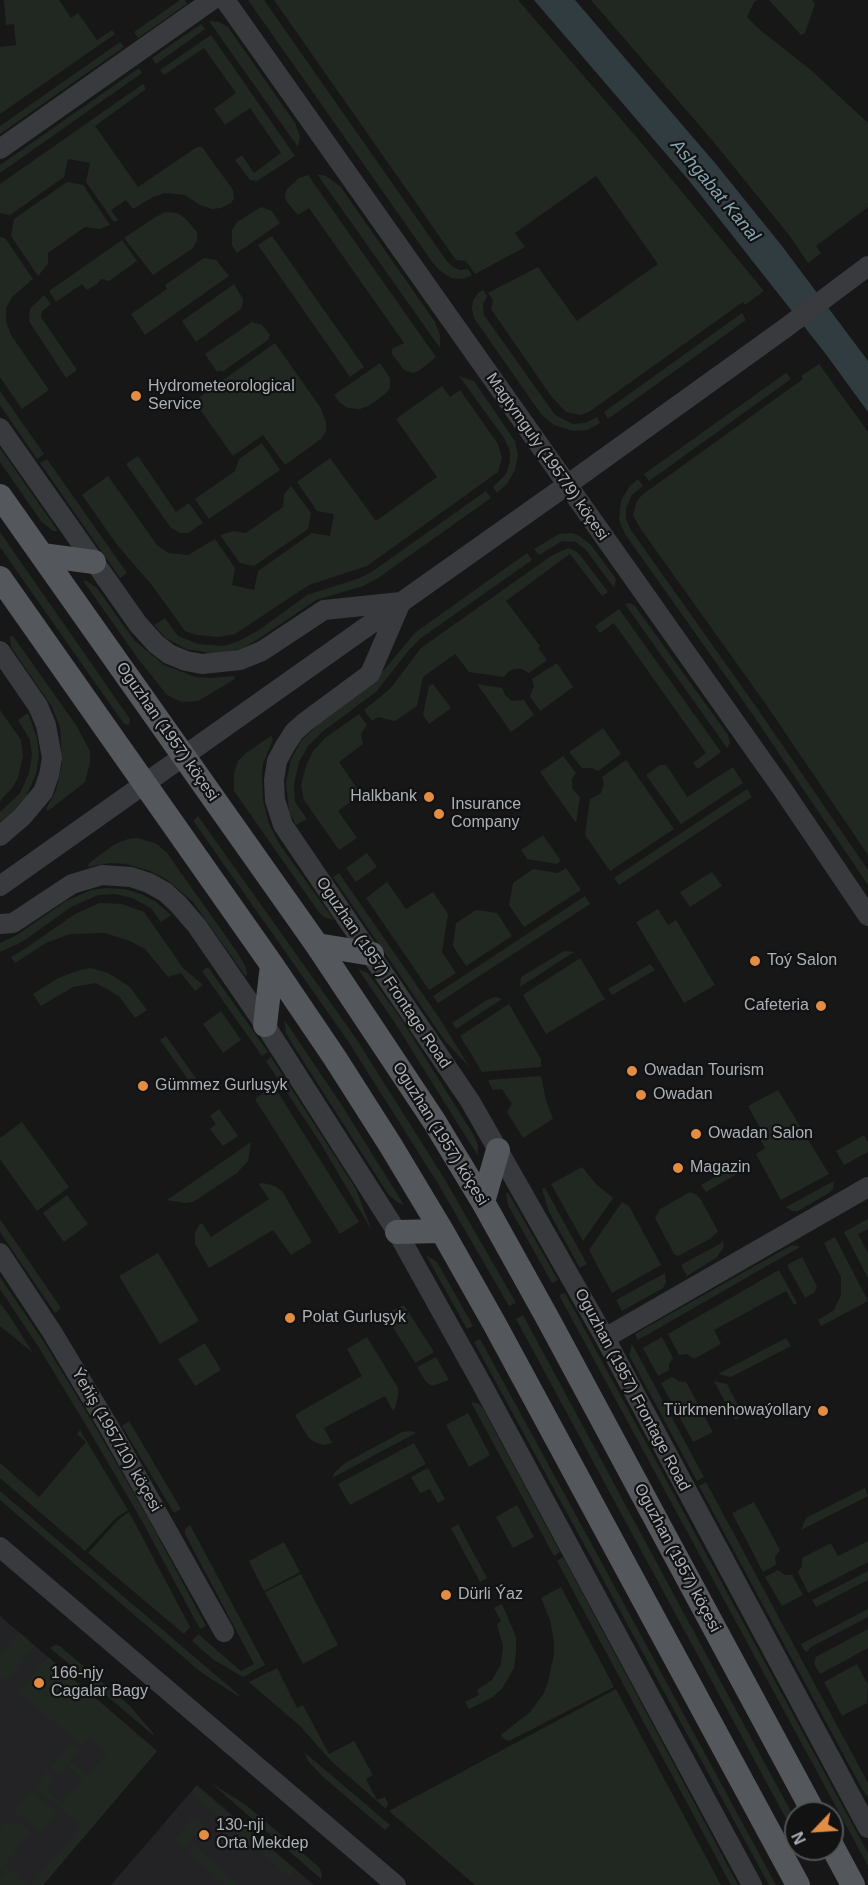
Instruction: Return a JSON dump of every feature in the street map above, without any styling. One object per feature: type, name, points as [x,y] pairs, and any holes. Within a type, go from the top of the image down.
[{"type":"main road","name":"Oguzhan (1957) köçesi","points":[[0,496],[317,945],[434,1121],[483,1202],[548,1318],[808,1801]]},
{"type":"main road","points":[[42,555],[94,562]]},
{"type":"main road","points":[[0,579],[272,965],[341,1068],[442,1231],[798,1885]]},
{"type":"main road","points":[[317,945],[372,954]]},
{"type":"main road","points":[[265,1025],[272,965]]},
{"type":"main road","points":[[483,1202],[498,1150]]},
{"type":"main road","points":[[397,1232],[442,1231]]},
{"type":"main road","points":[[840,1861],[853,1885]]},
{"type":"street","points":[[0,149],[212,0]]},
{"type":"street","name":"Magtymguly (1957/9) köçesi","points":[[225,0],[783,790],[868,916]]},
{"type":"street","points":[[0,886],[567,485],[868,266]]},
{"type":"street","points":[[0,428],[138,624],[156,644],[169,654],[202,664],[240,660],[262,651],[324,610],[401,602]]},
{"type":"street","name":"Oguzhan (1957) Frontage Road","points":[[401,602],[370,674],[294,732],[277,761],[274,780],[276,800],[283,825],[470,1101],[605,1338],[868,1828]]},
{"type":"street","points":[[0,651],[38,706],[51,743],[52,758],[43,792],[22,817],[0,836]]},
{"type":"street","points":[[0,924],[13,923],[72,884],[86,878],[118,875],[149,883],[165,892],[197,926],[265,1025],[397,1232],[480,1379],[752,1885]]},
{"type":"street","points":[[605,1338],[868,1187]]},
{"type":"street","name":"Ýeňiş (1957/10) köçesi","points":[[0,1253],[110,1427],[224,1632]]},
{"type":"street","points":[[0,1547],[396,1885]]},
{"type":"shaded area","points":[[4,0],[59,0],[71,18],[78,13],[97,40],[112,30],[115,34],[0,114],[0,47],[16,45],[14,24],[6,25]]},
{"type":"shaded area","points":[[180,0],[185,0],[187,4],[138,38],[134,32]]},
{"type":"shaded area","points":[[248,0],[264,0],[446,260],[460,270],[468,269],[472,275],[463,279],[451,278],[433,263]]},
{"type":"shaded area","points":[[274,0],[518,0],[639,140],[764,291],[745,305],[743,302],[589,412],[581,415],[566,412],[551,396],[491,309],[493,300],[488,293],[538,267],[577,321],[658,264],[596,176],[515,233],[525,247],[475,274],[466,261],[456,260]]},
{"type":"shaded area","points":[[591,0],[758,0],[754,2],[747,17],[812,71],[868,123],[868,207],[816,246],[821,253],[808,263],[789,235],[712,140]]},
{"type":"shaded area","points":[[769,0],[812,0],[815,4],[805,33],[801,35]]},
{"type":"shaded area","points":[[209,21],[219,22],[228,27],[295,123],[300,137],[298,147]]},
{"type":"shaded area","points":[[201,24],[205,29],[156,64],[152,58]]},
{"type":"shaded area","points":[[211,35],[295,156],[257,181],[250,180],[235,160],[242,155],[254,173],[281,153],[250,108],[225,125],[214,109],[236,93],[204,48],[164,75],[160,70]]},
{"type":"shaded area","points":[[120,42],[124,47],[0,134],[0,126]]},
{"type":"shaded area","points":[[139,68],[142,73],[0,173],[0,165]]},
{"type":"shaded area","points":[[143,84],[146,89],[95,126],[138,187],[197,147],[202,147],[233,190],[234,199],[231,203],[212,209],[200,205],[185,195],[165,193],[133,209],[126,200],[111,210],[118,220],[114,222],[86,182],[90,163],[68,159],[64,177],[10,215],[0,213],[0,184]]},
{"type":"shaded area","points":[[317,174],[326,176],[340,186],[435,322],[440,335],[440,348]]},
{"type":"shaded area","points":[[308,175],[436,357],[420,370],[413,373],[404,370],[392,354],[392,349],[404,343],[309,208],[298,215],[286,201],[287,189],[299,178]]},
{"type":"shaded area","points":[[67,182],[83,185],[110,225],[99,229],[85,227],[48,253],[48,264],[38,276],[11,236],[14,219]]},
{"type":"shaded area","points":[[261,207],[272,211],[280,223],[237,253],[232,245],[232,230],[237,222]]},
{"type":"shaded area","points":[[165,212],[177,213],[185,218],[197,232],[197,241],[193,248],[153,275],[124,238]]},
{"type":"shaded area","points":[[272,236],[364,367],[350,377],[258,245]]},
{"type":"shaded area","points":[[0,237],[5,238],[33,279],[12,297],[6,308],[6,322],[11,335],[49,390],[22,409],[0,377]]},
{"type":"shaded area","points":[[122,240],[137,261],[109,281],[101,279],[87,290],[82,284],[56,302],[49,291]]},
{"type":"shaded area","points":[[204,258],[216,260],[229,276],[145,335],[131,314],[167,289],[165,285]]},
{"type":"shaded area","points":[[234,284],[243,299],[242,308],[196,342],[182,321]]},
{"type":"shaded area","points":[[483,290],[487,296],[483,304],[484,315],[555,415],[573,424],[585,423],[597,417],[600,423],[587,430],[573,431],[554,425],[541,414],[474,318],[473,301]]},
{"type":"shaded area","points":[[44,295],[51,304],[42,311],[41,317],[77,370],[66,378],[29,321],[30,309]]},
{"type":"shaded area","points":[[742,313],[746,320],[608,419],[604,412]]},
{"type":"shaded area","points":[[252,322],[262,325],[270,335],[268,340],[222,372],[221,370],[217,372],[205,354]]},
{"type":"shaded area","points":[[275,343],[320,407],[326,422],[326,431],[321,439],[285,465],[263,435],[233,456],[194,401]]},
{"type":"shaded area","points":[[380,363],[390,378],[390,388],[385,394],[360,409],[348,408],[340,403],[334,395]]},
{"type":"shaded area","points":[[819,364],[868,432],[868,855],[633,515],[637,501],[642,495],[803,379],[801,376]]},
{"type":"shaded area","points":[[786,373],[791,379],[649,481],[644,474]]},
{"type":"shaded area","points":[[459,376],[474,381],[515,441],[518,455],[515,470],[507,484],[497,493],[493,487],[506,474],[510,451],[504,438]]},
{"type":"shaded area","points":[[442,386],[450,397],[460,390],[498,444],[502,458],[498,472],[367,566],[309,585],[235,634],[219,637],[197,635],[185,631],[151,584],[118,546],[82,495],[108,476],[157,545],[168,553],[188,555],[215,539],[235,568],[232,585],[254,590],[258,571],[312,533],[330,536],[334,514],[317,511],[297,482],[330,458],[376,521],[437,477],[396,419]]},
{"type":"shaded area","points":[[0,391],[44,454],[37,459],[0,405]]},
{"type":"shaded area","points":[[262,443],[280,470],[209,519],[195,499],[235,471],[239,459]]},
{"type":"shaded area","points":[[0,448],[58,531],[53,531],[41,521],[0,462]]},
{"type":"shaded area","points":[[138,456],[176,512],[189,503],[203,523],[188,533],[180,533],[171,528],[126,464]]},
{"type":"shaded area","points":[[47,459],[127,573],[120,578],[40,463]]},
{"type":"shaded area","points":[[638,479],[643,486],[632,495],[626,508],[626,519],[631,530],[868,870],[868,885],[751,712],[625,534],[619,520],[621,501],[629,487]]},
{"type":"shaded area","points":[[291,486],[311,513],[308,529],[254,566],[240,563],[220,535],[233,531],[246,533],[283,507],[284,494]]},
{"type":"shaded area","points":[[486,491],[491,498],[378,578],[363,586],[316,600],[243,648],[217,654],[186,649],[166,638],[154,625],[165,618],[178,636],[198,644],[224,646],[239,641],[259,630],[307,595],[360,578],[373,571]]},
{"type":"shaded area","points":[[0,532],[130,719],[129,725],[124,724],[0,547]]},
{"type":"shaded area","points":[[572,533],[591,545],[616,579],[614,588],[586,550],[576,542],[562,541],[539,555],[534,549],[559,534]]},
{"type":"shaded area","points":[[568,548],[580,555],[608,592],[602,596],[570,554],[506,601],[540,646],[538,648],[547,660],[529,673],[522,669],[515,669],[509,671],[504,677],[469,672],[455,654],[423,677],[417,706],[395,721],[378,717],[372,721],[364,710],[390,689],[421,648],[551,556]]},
{"type":"shaded area","points":[[527,553],[532,560],[421,638],[377,691],[322,732],[308,746],[299,762],[294,784],[295,802],[307,819],[296,825],[289,811],[286,783],[291,759],[301,741],[317,725],[371,685],[416,632]]},
{"type":"shaded area","points":[[85,580],[97,588],[134,640],[164,665],[195,677],[234,676],[235,679],[198,701],[182,702],[167,695],[139,660],[84,582]]},
{"type":"shaded area","points":[[630,603],[635,606],[728,735],[730,743],[727,748],[625,604]]},
{"type":"shaded area","points":[[619,609],[721,752],[698,769],[693,763],[706,753],[614,623],[600,633],[595,626]]},
{"type":"shaded area","points":[[10,636],[13,636],[76,725],[90,751],[90,763],[85,782],[48,811],[46,809],[56,790],[62,764],[60,727],[52,707],[11,647]]},
{"type":"shaded area","points":[[557,663],[573,687],[540,711],[530,696],[534,686],[532,679]]},
{"type":"shaded area","points":[[433,684],[451,708],[429,724],[423,715],[429,686]]},
{"type":"shaded area","points":[[477,684],[502,688],[505,695],[512,701],[524,700],[534,715],[511,732]]},
{"type":"shaded area","points":[[0,710],[21,740],[23,756],[18,778],[0,801]]},
{"type":"shaded area","points":[[28,713],[37,738],[39,755],[36,774],[26,797],[0,822],[0,812],[20,793],[29,773],[32,755],[30,740],[18,720]]},
{"type":"shaded area","points":[[359,714],[367,725],[361,734],[363,744],[339,762],[361,794],[338,811],[357,838],[339,850],[304,800],[301,785],[313,751],[325,738]]},
{"type":"shaded area","points":[[603,728],[621,754],[598,771],[592,768],[582,768],[569,752]]},
{"type":"shaded area","points":[[271,736],[273,739],[263,764],[262,775],[263,800],[269,824],[280,845],[334,920],[324,917],[318,911],[234,791],[234,773],[238,761]]},
{"type":"shaded area","points":[[563,756],[576,773],[572,779],[572,788],[580,797],[576,823],[540,772]]},
{"type":"shaded area","points":[[626,760],[674,829],[610,871],[585,835],[590,799],[601,793],[604,783],[602,777]]},
{"type":"shaded area","points":[[660,765],[665,765],[669,769],[687,797],[733,767],[743,783],[681,824],[646,775]]},
{"type":"shaded area","points":[[747,789],[752,797],[619,885],[614,878]]},
{"type":"shaded area","points":[[198,816],[355,1037],[444,1178],[516,1303],[509,1306],[437,1182],[348,1041],[194,822]]},
{"type":"shaded area","points":[[543,835],[561,861],[557,864],[527,859],[521,850]]},
{"type":"shaded area","points":[[138,838],[157,844],[167,853],[237,952],[245,965],[246,977],[193,902],[166,879],[150,871],[126,864],[110,863],[88,867],[89,863],[115,844]]},
{"type":"shaded area","points":[[367,853],[377,867],[356,882],[346,868]]},
{"type":"shaded area","points":[[566,868],[581,890],[524,927],[509,905],[513,883],[533,869],[558,873]]},
{"type":"shaded area","points":[[712,872],[722,886],[690,907],[680,892]]},
{"type":"shaded area","points":[[339,873],[440,1019],[470,1068],[445,1041],[333,877]]},
{"type":"shaded area","points":[[387,882],[406,909],[433,892],[448,914],[442,952],[456,973],[429,990],[366,898]]},
{"type":"shaded area","points":[[125,889],[143,895],[156,902],[171,915],[161,922],[151,908],[132,898],[115,894],[98,895],[71,907],[22,942],[0,952],[0,943],[17,935],[66,901],[91,890]]},
{"type":"shaded area","points":[[585,896],[590,904],[438,1003],[433,996]]},
{"type":"shaded area","points":[[100,903],[122,904],[144,912],[183,968],[203,985],[195,991],[181,973],[168,977],[145,949],[130,941],[105,933],[70,934],[46,943],[15,963],[11,957],[75,914]]},
{"type":"shaded area","points":[[658,909],[668,925],[676,920],[715,985],[684,1003],[636,922]]},
{"type":"shaded area","points":[[476,910],[497,913],[512,936],[466,966],[453,946],[456,923]]},
{"type":"shaded area","points":[[564,951],[574,952],[520,987],[521,977]]},
{"type":"shaded area","points":[[580,958],[605,999],[546,1034],[523,995]]},
{"type":"shaded area","points":[[650,964],[655,970],[612,995],[608,989]]},
{"type":"shaded area","points":[[208,967],[268,1052],[262,1056],[202,971]]},
{"type":"shaded area","points":[[90,968],[108,973],[129,986],[147,1010],[135,1018],[119,996],[96,983],[73,987],[41,1006],[33,994],[58,978]]},
{"type":"shaded area","points":[[358,969],[368,973],[401,1019],[473,1134],[478,1145],[478,1156],[395,1023]]},
{"type":"shaded area","points":[[495,997],[502,999],[456,1029],[452,1023]]},
{"type":"shaded area","points":[[509,1004],[541,1059],[541,1067],[482,1072],[460,1036]]},
{"type":"shaded area","points":[[221,1011],[241,1040],[223,1053],[203,1024]]},
{"type":"shaded area","points":[[284,1019],[341,1104],[404,1205],[388,1194],[291,1042],[286,1033]]},
{"type":"shaded area","points":[[166,1036],[200,1084],[194,1088],[160,1040]]},
{"type":"shaded area","points":[[271,1057],[356,1189],[372,1231],[321,1144],[266,1061]]},
{"type":"shaded area","points":[[541,1076],[553,1119],[523,1138],[507,1112],[512,1104],[502,1089],[493,1090],[488,1080]]},
{"type":"shaded area","points":[[274,1086],[359,1222],[340,1234],[255,1099]]},
{"type":"shaded area","points":[[778,1090],[829,1174],[781,1200],[756,1154],[765,1148],[758,1135],[762,1132],[748,1106]]},
{"type":"shaded area","points":[[219,1109],[238,1136],[223,1146],[210,1129],[216,1124],[210,1116]]},
{"type":"shaded area","points":[[22,1122],[69,1187],[37,1211],[0,1159],[0,1138]]},
{"type":"shaded area","points":[[864,1135],[868,1142],[868,1152],[844,1165],[836,1151]]},
{"type":"shaded area","points":[[251,1142],[248,1161],[237,1173],[193,1202],[167,1200]]},
{"type":"shaded area","points":[[743,1161],[747,1168],[706,1192],[701,1185]]},
{"type":"shaded area","points":[[582,1167],[596,1184],[613,1198],[583,1241],[551,1184]]},
{"type":"shaded area","points":[[834,1181],[833,1189],[829,1193],[798,1211],[792,1211],[786,1207]]},
{"type":"shaded area","points":[[259,1184],[275,1186],[282,1191],[312,1242],[291,1255],[273,1230],[209,1268],[195,1244],[195,1233],[199,1225],[202,1223],[211,1237],[269,1199]]},
{"type":"shaded area","points":[[545,1188],[587,1264],[580,1268],[549,1212],[542,1189]]},
{"type":"shaded area","points":[[506,1192],[558,1280],[552,1283],[508,1205]]},
{"type":"shaded area","points":[[690,1192],[701,1200],[718,1231],[710,1239],[678,1256],[674,1254],[655,1218],[660,1209]]},
{"type":"shaded area","points":[[67,1195],[88,1224],[64,1242],[43,1213]]},
{"type":"shaded area","points":[[622,1202],[629,1206],[661,1265],[612,1293],[589,1250]]},
{"type":"shaded area","points":[[0,1219],[61,1308],[55,1313],[0,1232]]},
{"type":"shaded area","points":[[868,1219],[868,1229],[858,1234],[868,1253],[868,1278],[844,1232]]},
{"type":"shaded area","points":[[835,1237],[868,1301],[821,1326],[818,1320],[834,1310],[841,1295],[841,1277],[824,1243]]},
{"type":"shaded area","points":[[723,1242],[724,1247],[716,1258],[687,1276],[681,1265]]},
{"type":"shaded area","points":[[794,1245],[800,1247],[638,1340],[635,1334]]},
{"type":"shaded area","points":[[158,1253],[199,1321],[160,1344],[119,1276]]},
{"type":"shaded area","points":[[426,1255],[437,1262],[473,1326],[467,1329]]},
{"type":"shaded area","points":[[802,1257],[817,1287],[814,1293],[805,1298],[787,1265]]},
{"type":"shaded area","points":[[779,1270],[797,1303],[794,1305],[786,1291],[714,1330],[721,1344],[694,1359],[687,1354],[679,1355],[668,1334]]},
{"type":"shaded area","points":[[665,1273],[666,1282],[663,1288],[622,1311],[616,1300]]},
{"type":"shaded area","points":[[0,1277],[44,1342],[96,1428],[206,1626],[200,1629],[142,1521],[90,1432],[0,1289]]},
{"type":"shaded area","points":[[565,1293],[840,1801],[833,1801],[559,1295]]},
{"type":"shaded area","points":[[0,1303],[9,1315],[33,1353],[0,1326]]},
{"type":"shaded area","points":[[404,1305],[434,1352],[415,1363],[385,1314]]},
{"type":"shaded area","points":[[523,1315],[785,1801],[784,1815],[516,1319]]},
{"type":"shaded area","points":[[367,1337],[398,1388],[395,1408],[393,1411],[385,1396],[324,1428],[332,1443],[324,1445],[314,1442],[308,1437],[295,1415],[362,1376],[347,1349]]},
{"type":"shaded area","points":[[662,1337],[673,1358],[669,1364],[669,1370],[658,1376],[643,1348]]},
{"type":"shaded area","points":[[786,1338],[791,1346],[731,1377],[718,1374]]},
{"type":"shaded area","points":[[480,1339],[776,1885],[769,1885],[474,1342]]},
{"type":"shaded area","points":[[205,1343],[221,1370],[195,1386],[178,1359]]},
{"type":"shaded area","points":[[632,1344],[704,1477],[697,1481],[629,1355]]},
{"type":"shaded area","points":[[436,1357],[449,1380],[432,1386],[426,1382],[417,1367]]},
{"type":"shaded area","points":[[672,1377],[686,1382],[713,1432],[693,1442],[661,1383]]},
{"type":"shaded area","points":[[714,1381],[727,1384],[743,1416],[735,1420]]},
{"type":"shaded area","points":[[471,1402],[482,1407],[560,1552],[554,1556]]},
{"type":"shaded area","points":[[468,1413],[490,1455],[469,1467],[446,1425]]},
{"type":"shaded area","points":[[129,1421],[181,1509],[174,1513],[122,1426]]},
{"type":"shaded area","points":[[80,1430],[128,1510],[116,1518],[85,1551],[0,1478],[0,1463],[39,1497],[86,1442],[77,1434]]},
{"type":"shaded area","points":[[402,1432],[416,1433],[332,1478],[345,1463]]},
{"type":"shaded area","points":[[414,1443],[426,1464],[350,1505],[338,1484]]},
{"type":"shaded area","points":[[428,1468],[445,1499],[438,1503],[430,1489],[420,1493],[411,1477]]},
{"type":"shaded area","points":[[706,1482],[868,1783],[868,1797],[699,1486]]},
{"type":"shaded area","points":[[865,1488],[868,1496],[801,1530],[806,1518]]},
{"type":"shaded area","points":[[0,1491],[239,1695],[202,1673],[0,1500]]},
{"type":"shaded area","points":[[754,1502],[780,1550],[775,1557],[776,1565],[763,1572],[732,1513]]},
{"type":"shaded area","points":[[517,1505],[534,1537],[513,1548],[496,1517]]},
{"type":"shaded area","points":[[129,1512],[190,1627],[184,1634],[88,1553],[118,1520]]},
{"type":"shaded area","points":[[458,1524],[487,1578],[480,1582],[451,1528]]},
{"type":"shaded area","points":[[190,1525],[265,1665],[243,1677],[214,1660],[192,1641],[198,1634],[241,1671],[254,1664],[185,1534],[185,1529]]},
{"type":"shaded area","points":[[868,1541],[868,1562],[808,1593],[798,1572],[802,1566],[802,1558],[831,1543],[838,1556]]},
{"type":"shaded area","points":[[284,1542],[300,1572],[264,1591],[249,1561]]},
{"type":"shaded area","points":[[563,1557],[738,1885],[731,1885],[557,1561]]},
{"type":"shaded area","points":[[778,1570],[785,1575],[792,1575],[803,1595],[782,1606],[765,1577]]},
{"type":"shaded area","points":[[868,1571],[868,1580],[816,1607],[812,1600]]},
{"type":"shaded area","points":[[301,1574],[338,1645],[303,1664],[265,1592]]},
{"type":"shaded area","points":[[561,1587],[614,1687],[509,1741],[501,1735],[530,1712],[544,1693],[548,1682],[554,1642],[550,1620],[541,1598]]},
{"type":"shaded area","points":[[502,1604],[516,1637],[514,1668],[502,1689],[491,1698],[469,1709],[465,1702],[479,1695],[477,1690],[492,1680],[501,1664],[503,1646],[497,1624],[501,1621],[494,1608]]},
{"type":"shaded area","points":[[868,1609],[868,1617],[811,1647],[807,1652],[804,1650],[801,1644]]},
{"type":"shaded area","name":"166-njy Cagalar Bagy","points":[[0,1616],[157,1751],[43,1885],[0,1885]]},
{"type":"shaded area","points":[[868,1629],[868,1648],[820,1674],[814,1664],[816,1657]]},
{"type":"shaded area","points":[[19,1632],[35,1646],[6,1681],[0,1676],[0,1655]]},
{"type":"shaded area","points":[[55,1645],[60,1646],[130,1706],[154,1734],[50,1648]]},
{"type":"shaded area","points":[[48,1657],[157,1751],[43,1885],[31,1885],[81,1826],[35,1787],[47,1772],[55,1779],[46,1790],[62,1804],[83,1779],[67,1765],[59,1774],[51,1768],[71,1744],[79,1750],[70,1761],[87,1776],[107,1753],[89,1737],[82,1746],[19,1692]]},
{"type":"shaded area","points":[[857,1664],[868,1685],[867,1703],[842,1716],[824,1682]]},
{"type":"shaded area","points":[[277,1668],[297,1708],[303,1705],[329,1754],[354,1741],[373,1775],[366,1779],[377,1800],[385,1797],[387,1807],[385,1808],[331,1761],[300,1726],[249,1682]]},
{"type":"shaded area","points":[[616,1689],[721,1885],[475,1885],[389,1811]]},
{"type":"shaded area","points":[[304,1752],[390,1825],[385,1830],[322,1776],[308,1761]]},
{"type":"shaded area","points":[[211,1783],[246,1805],[319,1867],[322,1874],[321,1879]]},
{"type":"shaded area","name":"130-nji Orta Mekdep","points":[[197,1785],[314,1885],[111,1885]]},
{"type":"shaded area","points":[[196,1786],[295,1870],[290,1877],[191,1792]]},
{"type":"shaded area","points":[[31,1791],[57,1812],[40,1832],[14,1811]]},
{"type":"shaded area","points":[[844,1809],[868,1853],[868,1866],[844,1822]]},
{"type":"shaded area","points":[[7,1820],[14,1826],[18,1822],[31,1833],[4,1865],[27,1885],[0,1885],[0,1879],[5,1873],[0,1869],[0,1828]]},
{"type":"shaded area","points":[[191,1820],[199,1821],[204,1825],[184,1849],[174,1840]]},
{"type":"shaded area","points":[[193,1845],[238,1883],[237,1885],[226,1885],[188,1852]]},
{"type":"water","name":"Ashgabat Kanal","points":[[534,0],[575,0],[715,163],[782,246],[868,361],[868,412],[825,353],[691,183]]},
{"type":"place","name":"Hydrometeorological Service","points":[[136,396]]},
{"type":"place","name":"Halkbank","points":[[429,797]]},
{"type":"place","name":"Insurance Company","points":[[439,814]]},
{"type":"place","name":"Toý Salon","points":[[755,961]]},
{"type":"place","name":"Cafeteria","points":[[821,1006]]},
{"type":"place","name":"Owadan Tourism","points":[[632,1071]]},
{"type":"place","name":"Gümmez Gurluşyk","points":[[143,1086]]},
{"type":"place","name":"Owadan","points":[[641,1095]]},
{"type":"place","name":"Owadan Salon","points":[[696,1134]]},
{"type":"place","name":"Magazin","points":[[678,1168]]},
{"type":"place","name":"Polat Gurluşyk","points":[[290,1318]]},
{"type":"place","name":"Türkmenhowaýollary","points":[[823,1411]]},
{"type":"place","name":"Dürli Ýaz","points":[[446,1595]]},
{"type":"place","name":"166-njy Cagalar Bagy","points":[[39,1683]]},
{"type":"place","name":"130-nji Orta Mekdep","points":[[204,1835]]}]
